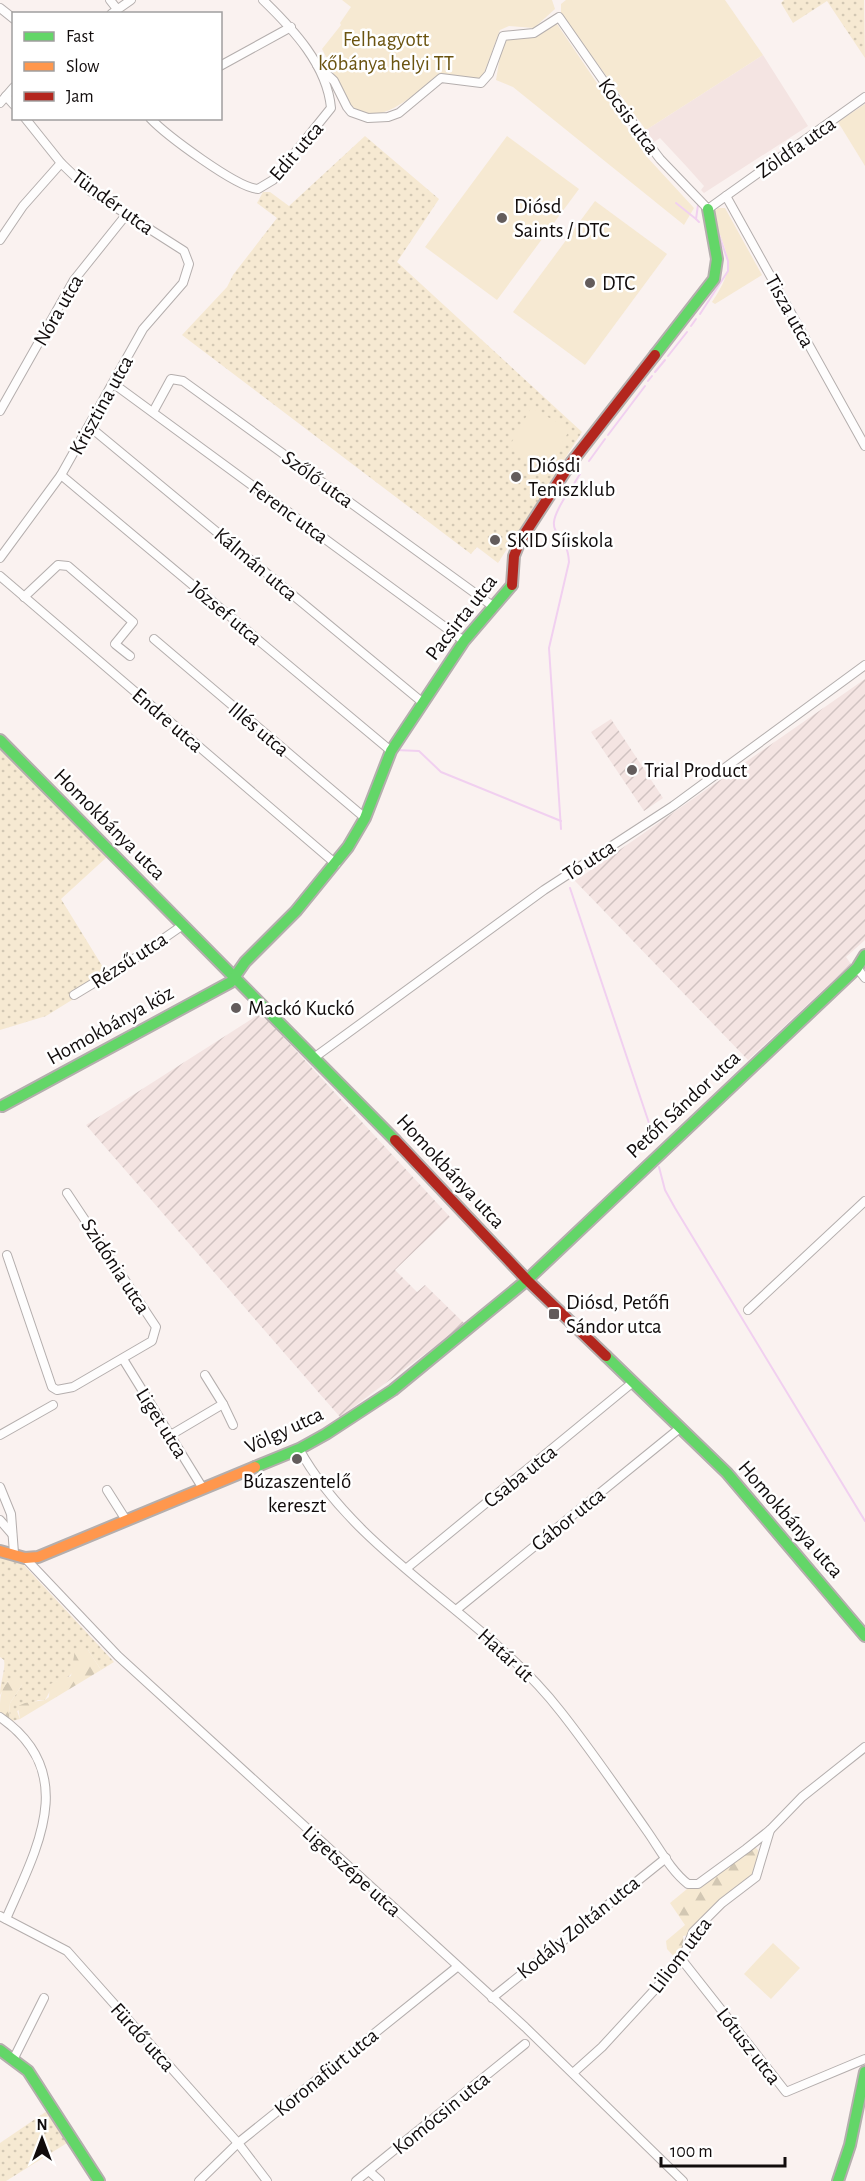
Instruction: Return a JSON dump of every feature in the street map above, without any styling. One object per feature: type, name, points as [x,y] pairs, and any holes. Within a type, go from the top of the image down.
[{"type":"street","points":[[110,0],[114,11],[131,0]]},
{"type":"street","points":[[264,0],[291,27],[317,65]]},
{"type":"street","points":[[0,8],[12,17]]},
{"type":"street","name":"Kocsis utca","points":[[317,65],[334,81],[351,112],[368,118],[388,117],[408,106],[441,78],[481,83],[489,74],[503,36],[534,33],[559,17],[642,136],[708,209]]},
{"type":"street","points":[[222,65],[291,27]]},
{"type":"street","name":"Edit utca","points":[[152,120],[170,136],[243,186],[258,189],[273,180],[331,108],[317,65]]},
{"type":"street","points":[[0,103],[12,89]]},
{"type":"street","points":[[6,96],[12,103]]},
{"type":"street","name":"Zöldfa utca","points":[[726,196],[865,97]]},
{"type":"street","name":"Tündér utca","points":[[27,120],[61,163],[90,191],[184,251]]},
{"type":"street","points":[[0,240],[23,206],[61,163]]},
{"type":"street","points":[[708,209],[726,196]]},
{"type":"street","name":"Tisza utca","points":[[726,196],[865,446]]},
{"type":"street","name":"Pacsirta utca","points":[[235,977],[245,962],[296,911],[336,864],[365,818],[391,751],[464,642],[514,581],[514,556],[520,541],[570,464],[714,279],[717,259],[708,209]]},
{"type":"street","name":"Nóra utca","points":[[0,411],[74,279],[126,215]]},
{"type":"street","name":"Krisztina utca","points":[[0,558],[61,475],[143,329],[187,277],[189,264],[184,251]]},
{"type":"street","name":"Szőlő utca","points":[[153,412],[168,382],[174,378],[183,381],[494,607]]},
{"type":"street","name":"Ferenc utca","points":[[114,384],[464,642]]},
{"type":"street","name":"Kálmán utca","points":[[90,427],[422,702]]},
{"type":"street","name":"József utca","points":[[61,475],[391,751]]},
{"type":"street","points":[[24,597],[58,565],[68,566],[133,622],[115,644],[130,656]]},
{"type":"street","name":"Endre utca","points":[[0,576],[336,864]]},
{"type":"street","name":"Illés utca","points":[[154,639],[365,818]]},
{"type":"street","name":"Tó utca","points":[[315,1057],[536,896],[673,806],[865,665]]},
{"type":"street","name":"Homokbánya utca","points":[[0,740],[315,1057],[527,1280],[748,1496],[865,1636]]},
{"type":"street","name":"Rézsű utca","points":[[74,995],[140,955],[183,925]]},
{"type":"street","name":"Petőfi Sándor utca","points":[[527,1280],[539,1266],[857,968],[865,955]]},
{"type":"street","points":[[857,968],[865,978]]},
{"type":"street","name":"Homokbánya köz","points":[[2,1106],[231,982],[235,977]]},
{"type":"street","name":"Szidónia utca","points":[[7,1255],[52,1387],[57,1390],[73,1387],[152,1341],[156,1327],[67,1193]]},
{"type":"street","points":[[748,1310],[865,1201]]},
{"type":"street","name":"Völgy utca","points":[[20,1555],[38,1557],[202,1487],[299,1449],[393,1390],[527,1280]]},
{"type":"street","name":"Liget utca","points":[[123,1359],[202,1487]]},
{"type":"street","points":[[205,1375],[233,1425]]},
{"type":"street","name":"Csaba utca","points":[[407,1568],[632,1383]]},
{"type":"street","points":[[169,1436],[223,1404]]},
{"type":"street","points":[[0,1435],[53,1405]]},
{"type":"street","name":"Gábor utca","points":[[456,1610],[680,1428]]},
{"type":"street","name":"Határ út","points":[[299,1449],[311,1471],[336,1501],[407,1568],[488,1636],[545,1693],[666,1858],[688,1884]]},
{"type":"street","points":[[0,1487],[11,1514],[13,1535],[20,1555]]},
{"type":"street","points":[[107,1490],[126,1520]]},
{"type":"street","points":[[0,1520],[13,1535]]},
{"type":"street","points":[[0,1551],[20,1555]]},
{"type":"street","name":"Ligetszépe utca","points":[[20,1555],[118,1656],[573,2073],[683,2181]]},
{"type":"street","points":[[0,1717],[14,1727],[32,1749],[43,1776],[46,1798],[41,1839],[3,1917]]},
{"type":"street","name":"Liliom utca","points":[[688,1884],[698,1884],[770,1830],[792,1807],[865,1747]]},
{"type":"street","name":"Liliom utca","points":[[573,2073],[602,2048],[682,1960],[693,1932],[722,1904],[756,1877],[770,1830]]},
{"type":"street","name":"Kodály Zoltán utca","points":[[492,1998],[666,1858]]},
{"type":"street","name":"Fürdő utca","points":[[3,1917],[67,1951],[238,2143],[267,2181]]},
{"type":"street","name":"Lótusz utca","points":[[682,1960],[786,2092],[865,2059]]},
{"type":"street","name":"Koronafürt utca","points":[[199,2181],[238,2143],[457,1967]]},
{"type":"street","points":[[14,2058],[44,1998]]},
{"type":"street","name":"Komócsin utca","points":[[356,2181],[525,2044]]},
{"type":"street","points":[[0,2050],[14,2058],[28,2071],[99,2181]]},
{"type":"street","points":[[838,2181],[850,2145],[864,2088],[865,2072]]},
{"type":"street","points":[[369,2171],[380,2181]]},
{"type":"shaded area","points":[[763,55],[808,126],[704,193],[701,190],[704,186],[687,167],[660,138],[654,142],[646,130]]},
{"type":"shaded area","points":[[865,679],[865,940],[846,957],[851,964],[748,1060],[575,881]]},
{"type":"shaded area","points":[[611,719],[663,798],[644,811],[591,732]]},
{"type":"shaded area","points":[[261,1013],[450,1217],[395,1270],[417,1292],[425,1285],[465,1324],[340,1417],[86,1125]]},
{"type":"green space","name":"Felhagyott kőbánya helyi TT","points":[[342,0],[552,0],[555,9],[534,28],[509,26],[500,30],[483,76],[476,80],[439,75],[396,107],[372,114],[360,112],[350,104],[322,49],[341,25],[340,23],[351,7]]},
{"type":"green space","points":[[566,0],[725,0],[763,55],[646,130],[561,14],[561,4]]},
{"type":"green space","points":[[784,0],[864,0],[865,58],[827,1],[793,23],[781,3]]},
{"type":"green space","points":[[557,24],[647,157],[694,208],[684,225],[513,87],[496,80],[500,56],[507,38],[537,36]]},
{"type":"green space","points":[[865,104],[865,166],[838,122]]},
{"type":"green space","points":[[365,136],[439,199],[397,262],[582,432],[498,563],[477,547],[471,554],[182,335],[227,287],[233,275],[277,218],[257,203],[263,192],[270,192],[289,206]]},
{"type":"green space","name":"Diósd Saints / DTC","points":[[507,136],[579,189],[497,300],[425,247]]},
{"type":"green space","name":"DTC","points":[[595,201],[667,254],[585,365],[513,312]]},
{"type":"green space","points":[[718,208],[725,208],[762,275],[715,304],[712,302],[721,288],[728,267],[728,258],[713,213]]},
{"type":"green space","points":[[531,408],[570,429],[548,469],[509,447]]},
{"type":"green space","points":[[0,749],[108,856],[61,899],[109,977],[46,1016],[0,1030]]},
{"type":"green space","points":[[0,1556],[22,1563],[114,1662],[101,1670],[88,1650],[66,1679],[55,1682],[45,1700],[38,1700],[17,1711],[20,1719],[12,1721],[9,1719],[10,1703],[22,1685],[8,1681],[0,1695],[4,1660],[0,1657]]},
{"type":"green space","points":[[81,1646],[88,1650],[101,1670],[20,1719],[18,1706],[45,1700],[49,1697],[50,1684],[71,1676],[75,1649]]},
{"type":"green space","points":[[13,1678],[19,1679],[22,1685],[10,1703],[9,1719],[0,1713],[1,1698],[5,1684]]},
{"type":"green space","points":[[750,1847],[758,1850],[756,1877],[689,1935],[683,1936],[684,1951],[681,1960],[677,1960],[667,1949],[666,1941],[685,1925],[670,1903],[687,1889],[700,1887]]},
{"type":"green space","points":[[773,1943],[800,1968],[771,1999],[744,1974]]},
{"type":"green space","points":[[47,2111],[67,2143],[6,2181],[0,2181],[0,2143]]},
{"type":"waterway","points":[[676,203],[696,219]]},
{"type":"waterway","points":[[698,205],[696,219],[699,222]]},
{"type":"waterway","points":[[700,314],[728,271],[728,261],[716,226]]},
{"type":"waterway","points":[[691,326],[696,319]]},
{"type":"waterway","points":[[668,356],[687,332]]},
{"type":"waterway","points":[[655,372],[665,360]]},
{"type":"waterway","points":[[648,381],[652,376]]},
{"type":"waterway","points":[[608,435],[645,386]]},
{"type":"waterway","points":[[589,461],[605,439]]},
{"type":"waterway","points":[[572,487],[580,474]]},
{"type":"waterway","points":[[561,829],[549,648],[569,562],[564,542],[554,525],[559,507],[569,491]]},
{"type":"waterway","points":[[396,750],[419,751],[441,772],[561,821]]},
{"type":"waterway","points":[[570,888],[653,1135]]},
{"type":"waterway","points":[[659,1167],[665,1190],[675,1208],[865,1521]]},
{"type":"traffic: fast","points":[[655,355],[714,279],[717,259],[708,209]]},
{"type":"traffic: fast","points":[[2,1106],[231,982],[245,962],[296,911],[348,847],[365,818],[391,751],[464,641],[512,585]]},
{"type":"traffic: fast","points":[[0,740],[395,1140]]},
{"type":"traffic: fast","points":[[255,1467],[299,1449],[326,1434],[393,1390],[527,1280],[857,968],[865,955]]},
{"type":"traffic: fast","points":[[606,1356],[727,1473],[865,1636]]},
{"type":"traffic: fast","points":[[0,2050],[28,2071],[99,2181]]},
{"type":"traffic: fast","points":[[838,2181],[850,2145],[865,2072]]},
{"type":"traffic: slow","points":[[0,1551],[25,1558],[38,1557],[255,1467]]},
{"type":"traffic: jam","points":[[512,585],[514,556],[520,541],[570,464],[655,355]]},
{"type":"traffic: jam","points":[[395,1140],[527,1280],[606,1356]]},
{"type":"place","name":"Diósd Saints / DTC","points":[[502,218]]},
{"type":"place","name":"DTC","points":[[590,283]]},
{"type":"place","name":"Diósdi Teniszklub","points":[[516,477]]},
{"type":"place","name":"SKID Síiskola","points":[[495,540]]},
{"type":"place","name":"Trial Product","points":[[632,770]]},
{"type":"place","name":"Mackó Kuckó","points":[[236,1008]]},
{"type":"place","name":"Diósd, Petőfi Sándor utca","points":[[554,1314]]},
{"type":"place","name":"Búzaszentelő kereszt","points":[[297,1459]]}]
